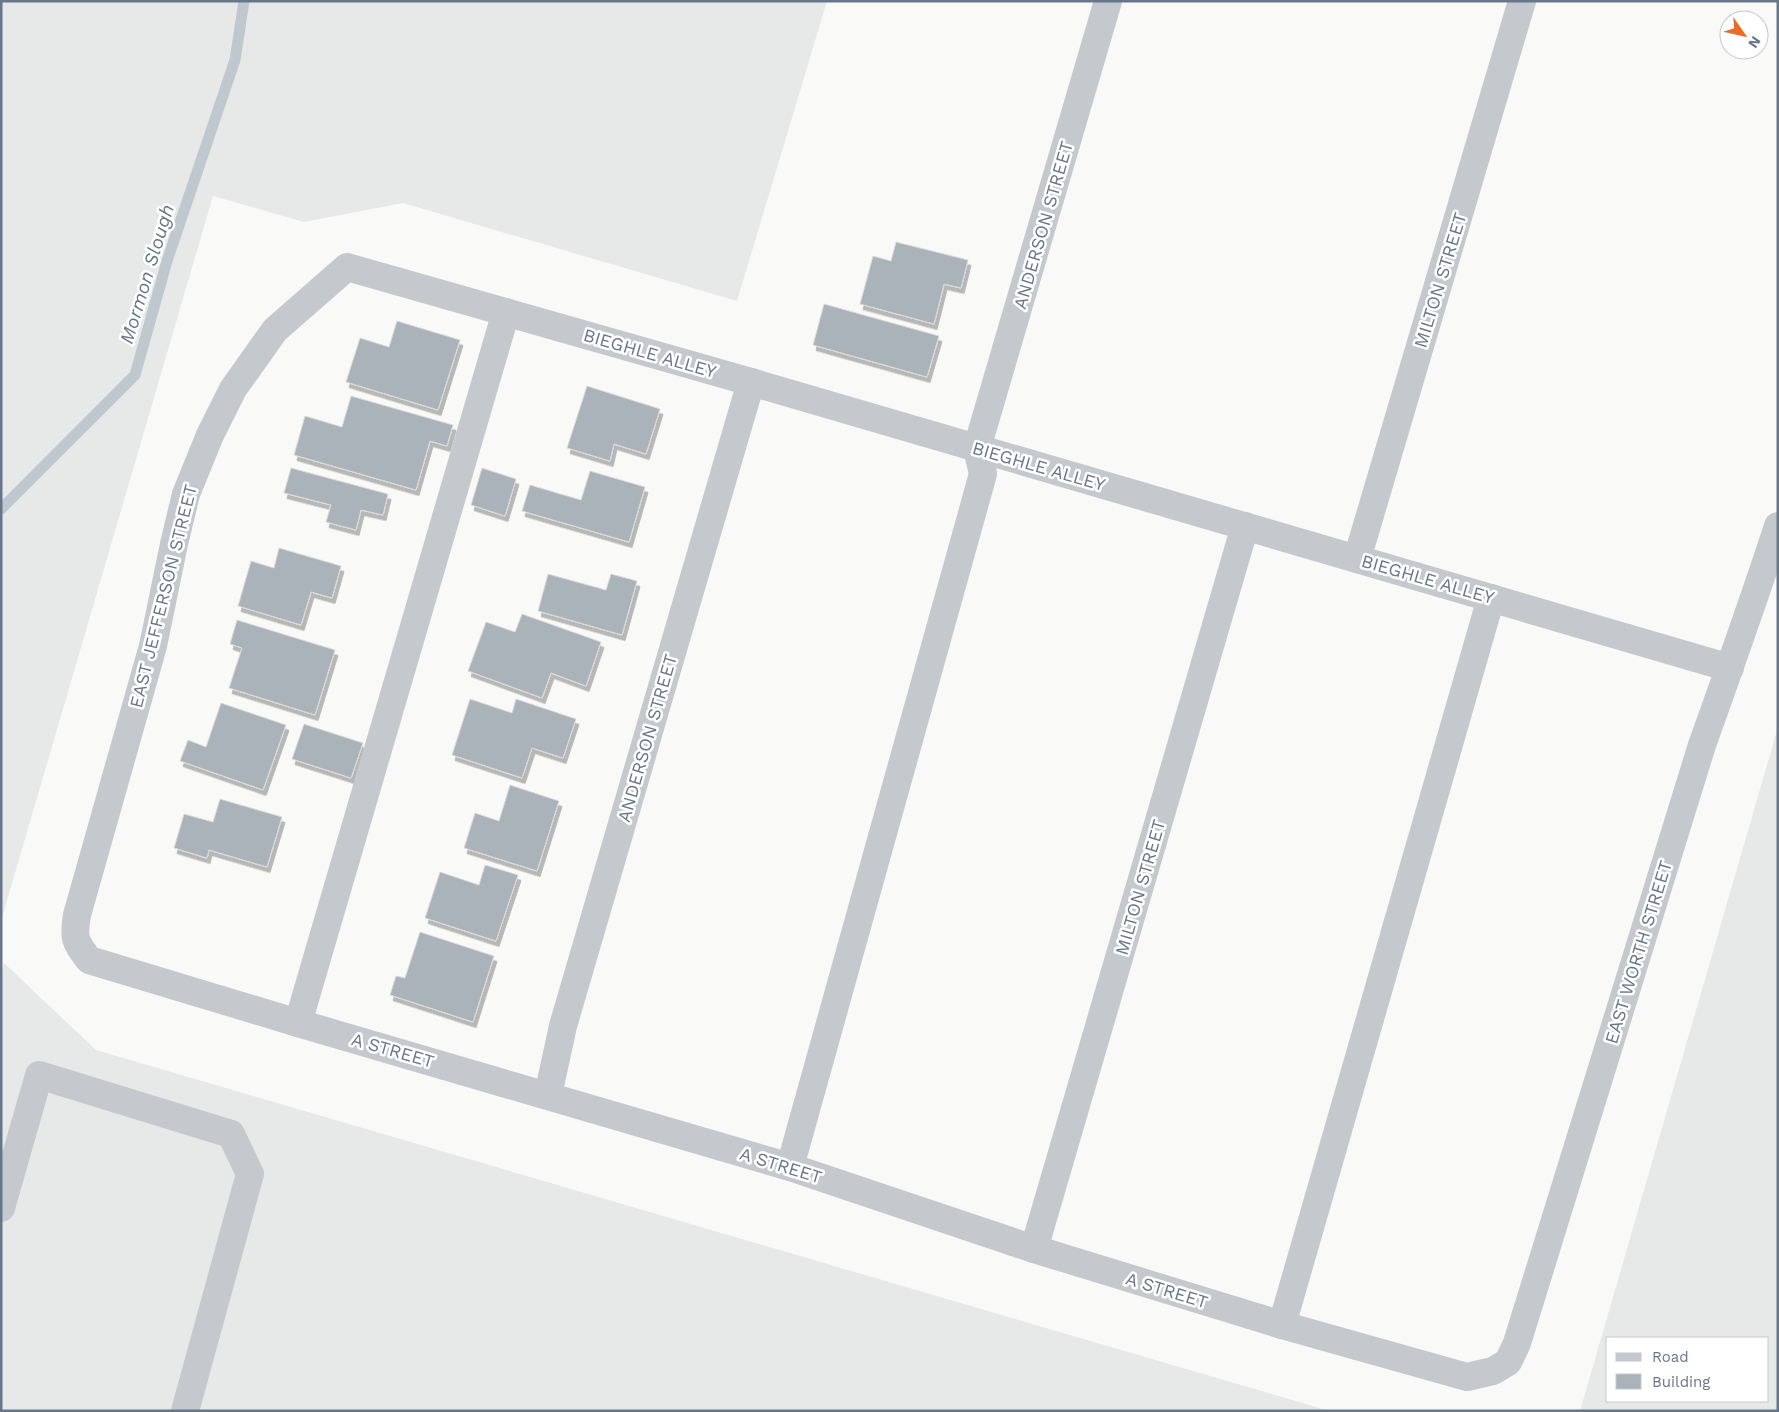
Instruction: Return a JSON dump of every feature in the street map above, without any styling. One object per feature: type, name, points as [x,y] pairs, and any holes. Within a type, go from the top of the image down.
[{"type":"street","name":"ANDERSON STREET","points":[[978,448],[1108,1]]},
{"type":"street","name":"MILTON STREET","points":[[1357,559],[1522,1]]},
{"type":"street","name":"BIEGHLE ALLEY","points":[[347,267],[751,382],[1730,668]]},
{"type":"street","name":"EAST JEFFERSON STREET","points":[[76,942],[74,931],[76,915],[154,646],[186,494],[210,435],[233,389],[275,330],[347,267]]},
{"type":"street","points":[[298,1023],[506,312]]},
{"type":"street","name":"ANDERSON STREET","points":[[548,1095],[563,1026],[751,382]]},
{"type":"street","points":[[790,1166],[983,474],[978,448]]},
{"type":"street","name":"MILTON STREET","points":[[1034,1249],[1245,526]]},
{"type":"street","name":"EAST WORTH STREET","points":[[1493,1371],[1508,1362],[1517,1343],[1699,754],[1778,526]]},
{"type":"street","points":[[1282,1325],[1490,598]]},
{"type":"street","name":"A STREET","points":[[76,942],[89,960],[298,1023],[790,1166],[1034,1249],[1282,1325],[1467,1377],[1493,1371]]},
{"type":"street","points":[[1,1208],[39,1075],[231,1134],[250,1174],[185,1411]]},
{"type":"shaded area","points":[[1,1],[827,1],[737,301],[403,203],[304,222],[213,196],[1,921]]},
{"type":"shaded area","points":[[1778,727],[1778,1411],[1580,1411]]},
{"type":"shaded area","points":[[4,963],[96,1050],[1330,1411],[1,1411],[1,973]]},
{"type":"building","points":[[896,242],[968,260],[961,288],[944,284],[934,324],[860,304],[873,256],[891,261]]},
{"type":"building","points":[[824,304],[939,336],[927,377],[813,345]]},
{"type":"building","points":[[397,321],[460,340],[438,410],[346,382],[360,338],[389,347]]},
{"type":"building","points":[[587,386],[660,409],[646,454],[614,444],[610,461],[567,448]]},
{"type":"building","points":[[351,396],[453,425],[447,446],[430,441],[416,490],[294,455],[305,416],[342,427]]},
{"type":"building","points":[[291,468],[388,494],[383,515],[361,510],[356,530],[326,522],[331,505],[284,493]]},
{"type":"building","points":[[482,468],[516,479],[505,516],[471,505]]},
{"type":"building","points":[[590,471],[645,487],[629,542],[522,511],[530,485],[581,500]]},
{"type":"building","points":[[279,548],[341,566],[332,598],[311,592],[301,625],[238,606],[251,561],[274,568]]},
{"type":"building","points":[[548,574],[606,590],[611,574],[637,581],[622,635],[538,611]]},
{"type":"building","points":[[522,614],[601,642],[586,686],[551,673],[542,698],[468,671],[486,622],[515,632]]},
{"type":"building","points":[[237,620],[335,650],[315,715],[229,688],[242,648],[230,644]]},
{"type":"building","points":[[470,699],[512,713],[516,699],[576,719],[563,758],[532,748],[522,778],[452,755]]},
{"type":"building","points":[[221,703],[286,725],[263,790],[180,761],[188,740],[206,747]]},
{"type":"building","points":[[304,724],[363,743],[351,778],[292,759]]},
{"type":"building","points":[[510,785],[559,801],[537,871],[464,848],[475,813],[499,821]]},
{"type":"building","points":[[220,799],[282,817],[267,867],[209,850],[207,858],[174,848],[184,814],[213,822]]},
{"type":"building","points":[[485,865],[518,875],[496,941],[425,918],[440,872],[479,885]]},
{"type":"building","points":[[420,932],[494,956],[473,1022],[390,995],[396,976],[405,978]]},
{"type":"waterway","name":"Mormon Slough","points":[[1,509],[135,375],[167,261],[235,60],[244,1]]}]
